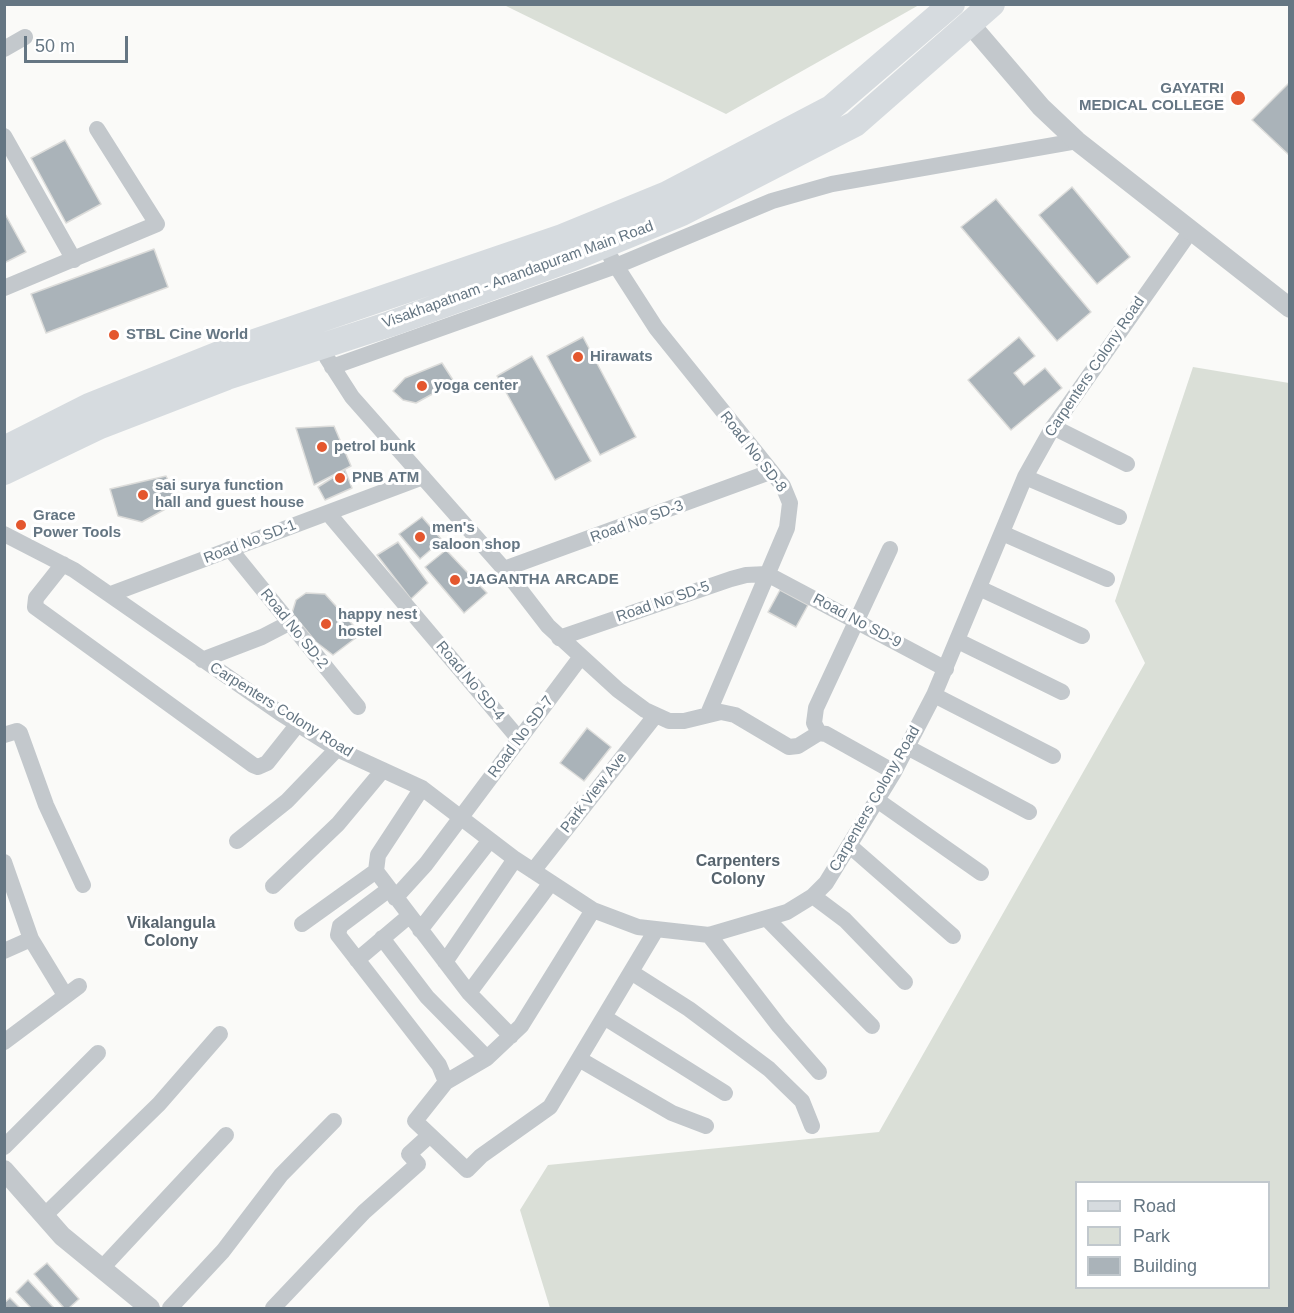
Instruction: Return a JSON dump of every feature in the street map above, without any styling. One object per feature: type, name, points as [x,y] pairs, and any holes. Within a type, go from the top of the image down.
[{"type":"main road","name":"Visakhapatnam - Anandapuram Main Road","points":[[4,449],[89,406],[219,354],[551,241],[667,194],[831,108],[952,4]]},
{"type":"main road","name":"Visakhapatnam - Anandapuram Main Road","points":[[4,472],[100,426],[227,377],[326,356],[390,324],[610,256],[682,213],[855,124],[992,4]]},
{"type":"street","points":[[970,24],[1041,107],[1077,141],[1190,232],[1290,308]]},
{"type":"street","points":[[4,49],[25,37]]},
{"type":"street","points":[[4,288],[157,224],[97,129]]},
{"type":"street","points":[[610,256],[832,183],[1077,141]]},
{"type":"street","points":[[6,142],[74,260]]},
{"type":"street","name":"Carpenters Colony Road","points":[[4,534],[63,564],[111,594],[202,660],[337,749],[422,788],[550,884],[593,910],[638,927],[709,935],[787,912],[813,896],[850,846],[894,772],[934,695],[1025,477],[1053,427],[1190,232]]},
{"type":"street","name":"Road No SD-8","points":[[610,256],[662,336],[787,494],[790,514],[708,714]]},
{"type":"street","points":[[326,356],[352,397],[504,569],[559,638],[618,690],[655,716],[669,721],[684,721],[708,714],[735,715],[789,747],[798,746],[819,733]]},
{"type":"street","points":[[1053,427],[1127,464]]},
{"type":"street","name":"Road No SD-3","points":[[504,569],[770,472]]},
{"type":"street","name":"Road No SD-1","points":[[111,594],[423,477]]},
{"type":"street","points":[[1025,477],[1119,516]]},
{"type":"street","name":"Road No SD-4","points":[[328,513],[519,739]]},
{"type":"street","points":[[1002,533],[1107,579]]},
{"type":"street","name":"Road No SD-2","points":[[230,549],[358,707]]},
{"type":"street","points":[[890,549],[816,708],[814,723],[819,733],[894,772]]},
{"type":"street","points":[[63,564],[36,598],[35,607],[253,765],[258,767],[267,763],[298,724]]},
{"type":"street","name":"Road No SD-9","points":[[767,574],[946,669]]},
{"type":"street","name":"Road No SD-5","points":[[559,638],[731,579],[746,575],[767,574]]},
{"type":"street","points":[[979,588],[1082,636]]},
{"type":"street","points":[[202,660],[262,638],[289,623]]},
{"type":"street","points":[[958,641],[1062,692]]},
{"type":"street","name":"Road No SD-7","points":[[357,960],[341,940],[338,930],[391,894],[426,864],[580,658]]},
{"type":"street","points":[[934,695],[1053,756]]},
{"type":"street","name":"Park View Ave","points":[[533,871],[655,716]]},
{"type":"street","points":[[4,735],[20,732],[46,805],[83,885]]},
{"type":"street","points":[[907,747],[1029,812]]},
{"type":"street","points":[[237,841],[287,801],[337,749]]},
{"type":"street","points":[[273,886],[338,824],[383,770]]},
{"type":"street","points":[[422,788],[378,855],[376,871],[391,894],[470,993],[511,1036]]},
{"type":"street","points":[[877,800],[981,873]]},
{"type":"street","points":[[420,930],[490,840]]},
{"type":"street","points":[[850,846],[953,936]]},
{"type":"street","points":[[445,962],[515,859]]},
{"type":"street","points":[[4,862],[31,939],[72,991],[4,1042]]},
{"type":"street","points":[[302,924],[376,871]]},
{"type":"street","points":[[470,993],[550,884]]},
{"type":"street","points":[[813,896],[845,920],[905,982]]},
{"type":"street","points":[[593,910],[521,1026],[487,1058],[446,1082],[415,1121],[467,1170],[481,1156],[546,1112],[656,930]]},
{"type":"street","points":[[409,916],[357,960],[439,1065],[446,1082]]},
{"type":"street","points":[[767,919],[872,1026]]},
{"type":"street","points":[[709,935],[779,1026],[819,1072]]},
{"type":"street","points":[[382,938],[428,996],[487,1058]]},
{"type":"street","points":[[4,951],[31,939]]},
{"type":"street","points":[[631,972],[689,1009],[769,1069],[802,1101],[813,1126]]},
{"type":"street","points":[[604,1017],[725,1093]]},
{"type":"street","points":[[44,1216],[159,1104],[220,1034]]},
{"type":"street","points":[[4,1147],[98,1053]]},
{"type":"street","points":[[579,1059],[672,1113],[706,1126]]},
{"type":"street","points":[[170,1308],[223,1251],[281,1175],[334,1121]]},
{"type":"street","points":[[273,1308],[364,1212],[418,1164],[409,1154],[430,1135]]},
{"type":"street","points":[[102,1268],[226,1136]]},
{"type":"street","points":[[4,1170],[62,1236],[150,1308]]},
{"type":"green space","points":[[504,4],[919,5],[726,114]]},
{"type":"green space","points":[[1193,367],[1289,383],[1289,1308],[550,1308],[520,1210],[548,1165],[879,1132],[1145,663],[1115,601]]},
{"type":"building","points":[[1290,82],[1290,156],[1252,120]]},
{"type":"building","points":[[65,140],[101,204],[66,223],[31,158]]},
{"type":"building","points":[[1072,187],[1130,257],[1097,284],[1039,215]]},
{"type":"building","points":[[996,199],[1091,312],[1057,341],[961,227]]},
{"type":"building","points":[[4,212],[26,252],[4,263]]},
{"type":"building","points":[[154,249],[168,287],[46,333],[31,294]]},
{"type":"building","points":[[583,337],[636,437],[600,455],[547,356]]},
{"type":"building","points":[[1019,337],[1035,356],[1014,373],[1024,385],[1045,368],[1062,388],[1011,430],[968,380]]},
{"type":"building","points":[[532,356],[591,461],[555,480],[497,376]]},
{"type":"building","name":"yoga center","points":[[442,363],[453,380],[436,392],[416,403],[403,400],[393,391],[405,378]]},
{"type":"building","name":"petrol bunk","points":[[334,426],[351,466],[314,485],[296,428]]},
{"type":"building","name":"PNB ATM","points":[[345,470],[352,488],[325,500],[318,487]]},
{"type":"building","name":"sai surya function hall and guest house","points":[[166,476],[178,502],[142,522],[118,516],[110,489]]},
{"type":"building","name":"men's saloon shop","points":[[422,517],[442,540],[420,559],[399,534]]},
{"type":"building","points":[[398,542],[428,583],[411,599],[377,555]]},
{"type":"building","name":"JAGANTHA ARCADE","points":[[446,550],[487,593],[464,613],[425,567]]},
{"type":"building","points":[[780,590],[808,605],[796,627],[768,612]]},
{"type":"building","name":"happy nest hostel","points":[[306,593],[325,594],[361,634],[333,655],[316,642],[292,613],[296,600]]},
{"type":"building","points":[[587,728],[611,747],[584,781],[560,763]]},
{"type":"building","points":[[47,1263],[79,1299],[69,1308],[64,1308],[34,1274]]},
{"type":"building","points":[[28,1280],[54,1308],[31,1308],[16,1292]]},
{"type":"building","points":[[10,1298],[20,1308],[4,1308],[4,1303]]},
{"type":"place","name":"GAYATRI MEDICAL COLLEGE","points":[[1238,98]]},
{"type":"place","name":"STBL Cine World","points":[[114,335]]},
{"type":"place","name":"Hirawats","points":[[578,357]]},
{"type":"place","name":"yoga center","points":[[422,386]]},
{"type":"place","name":"petrol bunk","points":[[322,447]]},
{"type":"place","name":"PNB ATM","points":[[340,478]]},
{"type":"place","name":"sai surya function hall and guest house","points":[[143,495]]},
{"type":"place","name":"Grace Power Tools","points":[[21,525]]},
{"type":"place","name":"men's saloon shop","points":[[420,537]]},
{"type":"place","name":"JAGANTHA ARCADE","points":[[455,580]]},
{"type":"place","name":"happy nest hostel","points":[[326,624]]},
{"type":"district","name":"Carpenters Colony","points":[[738,871]]},
{"type":"district","name":"Vikalangula Colony","points":[[171,933]]}]
